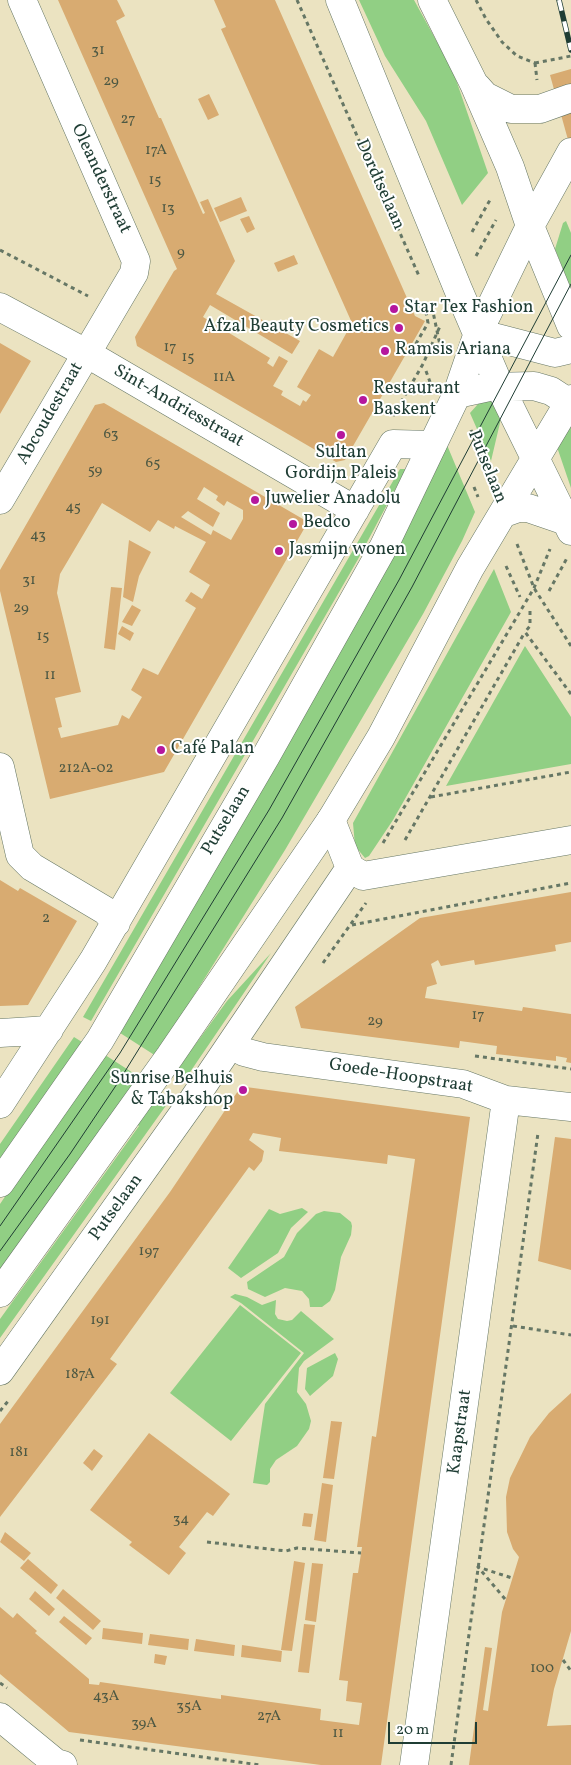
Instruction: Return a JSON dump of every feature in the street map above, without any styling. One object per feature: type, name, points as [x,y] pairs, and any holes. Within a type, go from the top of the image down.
[{"type":"street","name":"Oleanderstraat","points":[[22,0],[134,252],[136,261],[134,273],[86,353]]},
{"type":"street","name":"Dordtselaan","points":[[340,0],[458,289],[500,387],[537,459],[568,536]]},
{"type":"street","points":[[432,0],[474,84],[510,167],[504,191],[530,226],[571,326]]},
{"type":"street","points":[[474,84],[485,96],[511,109],[540,109],[571,98]]},
{"type":"street","points":[[571,152],[530,226],[478,332],[555,353],[571,349]]},
{"type":"street","name":"Sint-Andriesstraat","points":[[0,307],[86,353],[355,510]]},
{"type":"street","name":"Putselaan","points":[[0,1184],[100,1040],[266,756],[357,595],[384,546],[457,394],[478,332]]},
{"type":"street","name":"Abcoudestraat","points":[[0,500],[86,353]]},
{"type":"street","points":[[457,394],[500,387],[534,386],[551,391],[570,402]]},
{"type":"street","name":"Putselaan","points":[[0,1292],[37,1244],[170,1056],[331,820],[381,737],[470,568],[570,402]]},
{"type":"street","points":[[0,1104],[116,923],[393,444],[432,445]]},
{"type":"street","points":[[504,513],[518,508],[528,508],[568,536]]},
{"type":"street","points":[[0,767],[20,856],[32,867],[106,911],[116,923]]},
{"type":"street","points":[[331,820],[350,868],[363,876],[571,840]]},
{"type":"street","name":"Putselaan","points":[[0,1371],[232,1044],[350,868]]},
{"type":"street","points":[[0,1033],[49,1030]]},
{"type":"street","name":"Goede-Hoopstraat","points":[[232,1044],[244,1052],[263,1057],[463,1084],[506,1100],[571,1107]]},
{"type":"street","name":"Kaapstraat","points":[[414,1765],[506,1100]]},
{"type":"street","points":[[0,1717],[56,1762],[63,1765]]},
{"type":"path","name":"Dordtselaan","points":[[296,0],[419,277]]},
{"type":"path","points":[[476,0],[502,42],[518,56],[535,63],[571,56]]},
{"type":"path","points":[[438,330],[504,191]]},
{"type":"path","points":[[472,232],[504,191]]},
{"type":"path","points":[[0,250],[112,310]]},
{"type":"path","points":[[431,304],[442,352]]},
{"type":"path","points":[[416,351],[414,347],[428,323],[426,312]]},
{"type":"path","name":"Putselaan","points":[[457,394],[534,588],[571,646]]},
{"type":"path","points":[[474,487],[479,500]]},
{"type":"path","points":[[549,591],[568,536]]},
{"type":"path","points":[[505,564],[520,597]]},
{"type":"path","points":[[401,846],[530,626],[530,611]]},
{"type":"path","points":[[525,632],[571,694]]},
{"type":"path","points":[[431,797],[571,772]]},
{"type":"path","points":[[352,925],[571,883]]},
{"type":"path","name":"Kaapstraat","points":[[451,1765],[513,1326],[538,1132]]},
{"type":"path","points":[[513,1326],[571,1335]]},
{"type":"path","points":[[207,1542],[286,1551],[296,1548],[361,1553]]},
{"type":"path","points":[[478,1568],[512,1578]]},
{"type":"path","points":[[478,1568],[505,1599]]},
{"type":"path","points":[[562,1660],[571,1671]]},
{"type":"path","points":[[0,1683],[7,1689]]},
{"type":"path","points":[[76,1740],[260,1765]]},
{"type":"green space","points":[[359,0],[414,0],[453,71],[488,173],[462,205],[426,121],[385,56]]},
{"type":"green space","points":[[566,221],[571,233],[571,289],[555,249],[563,223]]},
{"type":"green space","points":[[498,397],[503,410],[491,461],[470,413],[478,404]]},
{"type":"green space","points":[[571,425],[571,488],[557,447]]},
{"type":"green space","points":[[447,445],[475,512],[462,541],[423,614],[285,850],[156,1056],[117,1031]]},
{"type":"green space","points":[[400,469],[406,469],[357,561],[91,1021],[83,1017]]},
{"type":"green space","points":[[494,569],[511,612],[393,820],[369,856],[365,858],[355,846],[353,823]]},
{"type":"green space","points":[[525,646],[571,717],[571,764],[446,786]]},
{"type":"green space","points":[[271,953],[186,1078],[176,1071],[227,1001]]},
{"type":"green space","points":[[74,1037],[82,1042],[0,1160],[0,1144]]},
{"type":"green space","points":[[102,1053],[141,1078],[0,1278],[0,1204]]},
{"type":"green space","points":[[157,1091],[170,1100],[0,1338],[0,1319],[139,1126],[135,1123]]},
{"type":"green space","points":[[302,1208],[308,1212],[291,1228],[278,1253],[241,1278],[228,1268],[269,1209],[280,1214]]},
{"type":"green space","points":[[324,1211],[340,1213],[351,1222],[352,1226],[351,1235],[341,1257],[335,1290],[330,1301],[322,1307],[310,1307],[309,1299],[302,1291],[285,1288],[265,1297],[248,1289],[247,1282],[284,1257],[297,1233],[316,1214]]},
{"type":"green space","points":[[235,1294],[247,1297],[262,1305],[276,1300],[275,1314],[278,1319],[292,1320],[301,1311],[334,1339],[304,1361],[299,1368],[297,1392],[306,1404],[311,1421],[309,1429],[297,1446],[276,1460],[270,1469],[270,1482],[267,1485],[253,1483],[265,1404],[304,1353],[241,1303],[230,1297]]},
{"type":"green space","points":[[240,1305],[301,1353],[231,1441],[170,1393]]},
{"type":"green space","points":[[335,1353],[338,1359],[333,1376],[310,1396],[305,1389],[307,1368]]},
{"type":"building","points":[[58,0],[117,0],[125,16],[116,21],[159,118],[161,118],[203,214],[205,213],[200,202],[208,199],[235,261],[216,294],[300,341],[292,354],[210,305],[203,317],[270,358],[267,363],[273,367],[279,356],[288,361],[273,386],[283,391],[281,395],[300,406],[303,400],[306,402],[311,395],[297,387],[319,349],[333,357],[352,323],[221,29],[226,27],[214,0],[275,0],[415,316],[425,321],[345,460],[336,462],[137,346],[135,337],[174,271],[177,269]]},
{"type":"building","points":[[571,69],[571,146],[570,147],[550,75]]},
{"type":"building","points":[[209,94],[219,115],[208,120],[198,99]]},
{"type":"building","points":[[241,197],[247,211],[220,222],[214,208]]},
{"type":"building","points":[[249,216],[255,229],[247,233],[240,219]]},
{"type":"building","points":[[294,255],[298,264],[278,272],[274,263]]},
{"type":"building","points":[[0,343],[31,361],[0,414]]},
{"type":"building","points":[[104,403],[308,522],[164,772],[50,799],[0,591],[0,570],[95,405]],"holes":[[[204,487],[218,496],[216,500],[224,506],[227,501],[243,510],[243,519],[231,540],[213,530],[211,535],[181,517],[188,511],[213,527],[220,513],[197,499]],[[102,503],[150,532],[158,520],[174,529],[175,526],[206,542],[189,572],[210,585],[202,599],[191,592],[185,601],[196,608],[158,675],[143,668],[131,690],[142,697],[129,719],[122,715],[118,725],[61,738],[58,728],[62,727],[55,698],[81,692],[57,593],[60,574]]]},
{"type":"building","points":[[129,540],[151,552],[139,576],[133,602],[123,597]]},
{"type":"building","points":[[111,587],[122,588],[115,650],[104,648]]},
{"type":"building","points":[[132,605],[141,610],[132,626],[122,622]]},
{"type":"building","points":[[122,626],[134,633],[130,641],[118,634]]},
{"type":"building","points":[[0,880],[18,891],[20,888],[77,921],[28,1005],[0,1006]]},
{"type":"building","points":[[571,892],[571,942],[555,945],[556,951],[475,965],[474,960],[441,966],[438,960],[431,964],[437,984],[427,987],[425,998],[522,1011],[523,1007],[571,1014],[571,1063],[566,1062],[567,1058],[556,1056],[556,1061],[496,1054],[497,1046],[460,1041],[459,1048],[301,1028],[295,1007],[420,918]]},
{"type":"building","points":[[246,1087],[470,1117],[381,1765],[321,1765],[69,1732],[0,1674],[0,1607],[13,1618],[17,1613],[37,1631],[35,1633],[89,1679],[89,1684],[99,1685],[100,1682],[221,1699],[221,1695],[321,1709],[320,1720],[359,1725],[362,1703],[346,1701],[348,1681],[339,1680],[353,1573],[358,1573],[362,1547],[357,1547],[372,1436],[376,1437],[415,1159],[388,1155],[387,1164],[279,1151],[281,1138],[253,1133],[249,1140],[264,1151],[262,1161],[254,1171],[249,1167],[110,1359],[117,1364],[0,1517],[0,1424],[170,1192],[238,1091]]},
{"type":"building","points":[[555,1137],[571,1139],[571,1270],[538,1261]]},
{"type":"building","points":[[571,1393],[571,1631],[554,1689],[547,1726],[571,1725],[571,1765],[469,1765],[485,1647],[492,1648],[483,1710],[488,1711],[502,1612],[519,1557],[513,1549],[507,1532],[506,1497],[510,1478],[530,1437],[549,1413]]},
{"type":"building","points":[[331,1421],[342,1422],[334,1479],[323,1478]]},
{"type":"building","points":[[149,1433],[230,1494],[213,1516],[207,1512],[179,1547],[186,1553],[169,1575],[129,1545],[132,1542],[90,1510]]},
{"type":"building","points":[[94,1449],[103,1456],[92,1471],[83,1463]]},
{"type":"building","points":[[322,1483],[333,1485],[326,1542],[314,1540]]},
{"type":"building","points":[[304,1513],[313,1514],[311,1527],[302,1526]]},
{"type":"building","points":[[5,1532],[31,1553],[24,1561],[0,1542]]},
{"type":"building","points":[[28,1559],[58,1585],[51,1594],[20,1568]]},
{"type":"building","points":[[294,1561],[305,1563],[292,1651],[281,1650]]},
{"type":"building","points":[[312,1563],[323,1564],[316,1622],[305,1620]]},
{"type":"building","points":[[63,1589],[101,1621],[93,1630],[56,1598]]},
{"type":"building","points":[[35,1591],[55,1609],[49,1616],[29,1599]]},
{"type":"building","points":[[64,1616],[92,1638],[86,1645],[59,1622]]},
{"type":"building","points":[[304,1624],[315,1625],[309,1673],[298,1672]]},
{"type":"building","points":[[103,1628],[143,1633],[142,1644],[102,1639]]},
{"type":"building","points":[[150,1634],[189,1639],[188,1650],[148,1645]]},
{"type":"building","points":[[196,1639],[235,1645],[234,1656],[194,1651]]},
{"type":"building","points":[[242,1645],[282,1651],[281,1662],[241,1657]]},
{"type":"building","points":[[155,1654],[167,1656],[165,1665],[154,1663]]},
{"type":"tram line","points":[[0,1226],[120,1053],[269,810],[399,580],[571,255]]},
{"type":"tram line","points":[[0,1251],[70,1154],[119,1081],[282,818],[412,587],[571,284]]},
{"type":"railway","points":[[559,0],[571,50]]},
{"type":"place","name":"Star Tex Fashion","points":[[394,309]]},
{"type":"place","name":"Afzal Beauty Cosmetics","points":[[399,328]]},
{"type":"place","name":"Ramsis Ariana","points":[[385,351]]},
{"type":"place","name":"Restaurant Baskent","points":[[363,400]]},
{"type":"place","name":"Sultan Gordijn Paleis","points":[[341,435]]},
{"type":"place","name":"Juwelier Anadolu","points":[[255,500]]},
{"type":"place","name":"Bedco","points":[[293,524]]},
{"type":"place","name":"Jasmijn wonen","points":[[279,551]]},
{"type":"place","name":"Café Palan","points":[[161,750]]},
{"type":"place","name":"Sunrise Belhuis & Tabakshop","points":[[243,1090]]}]
